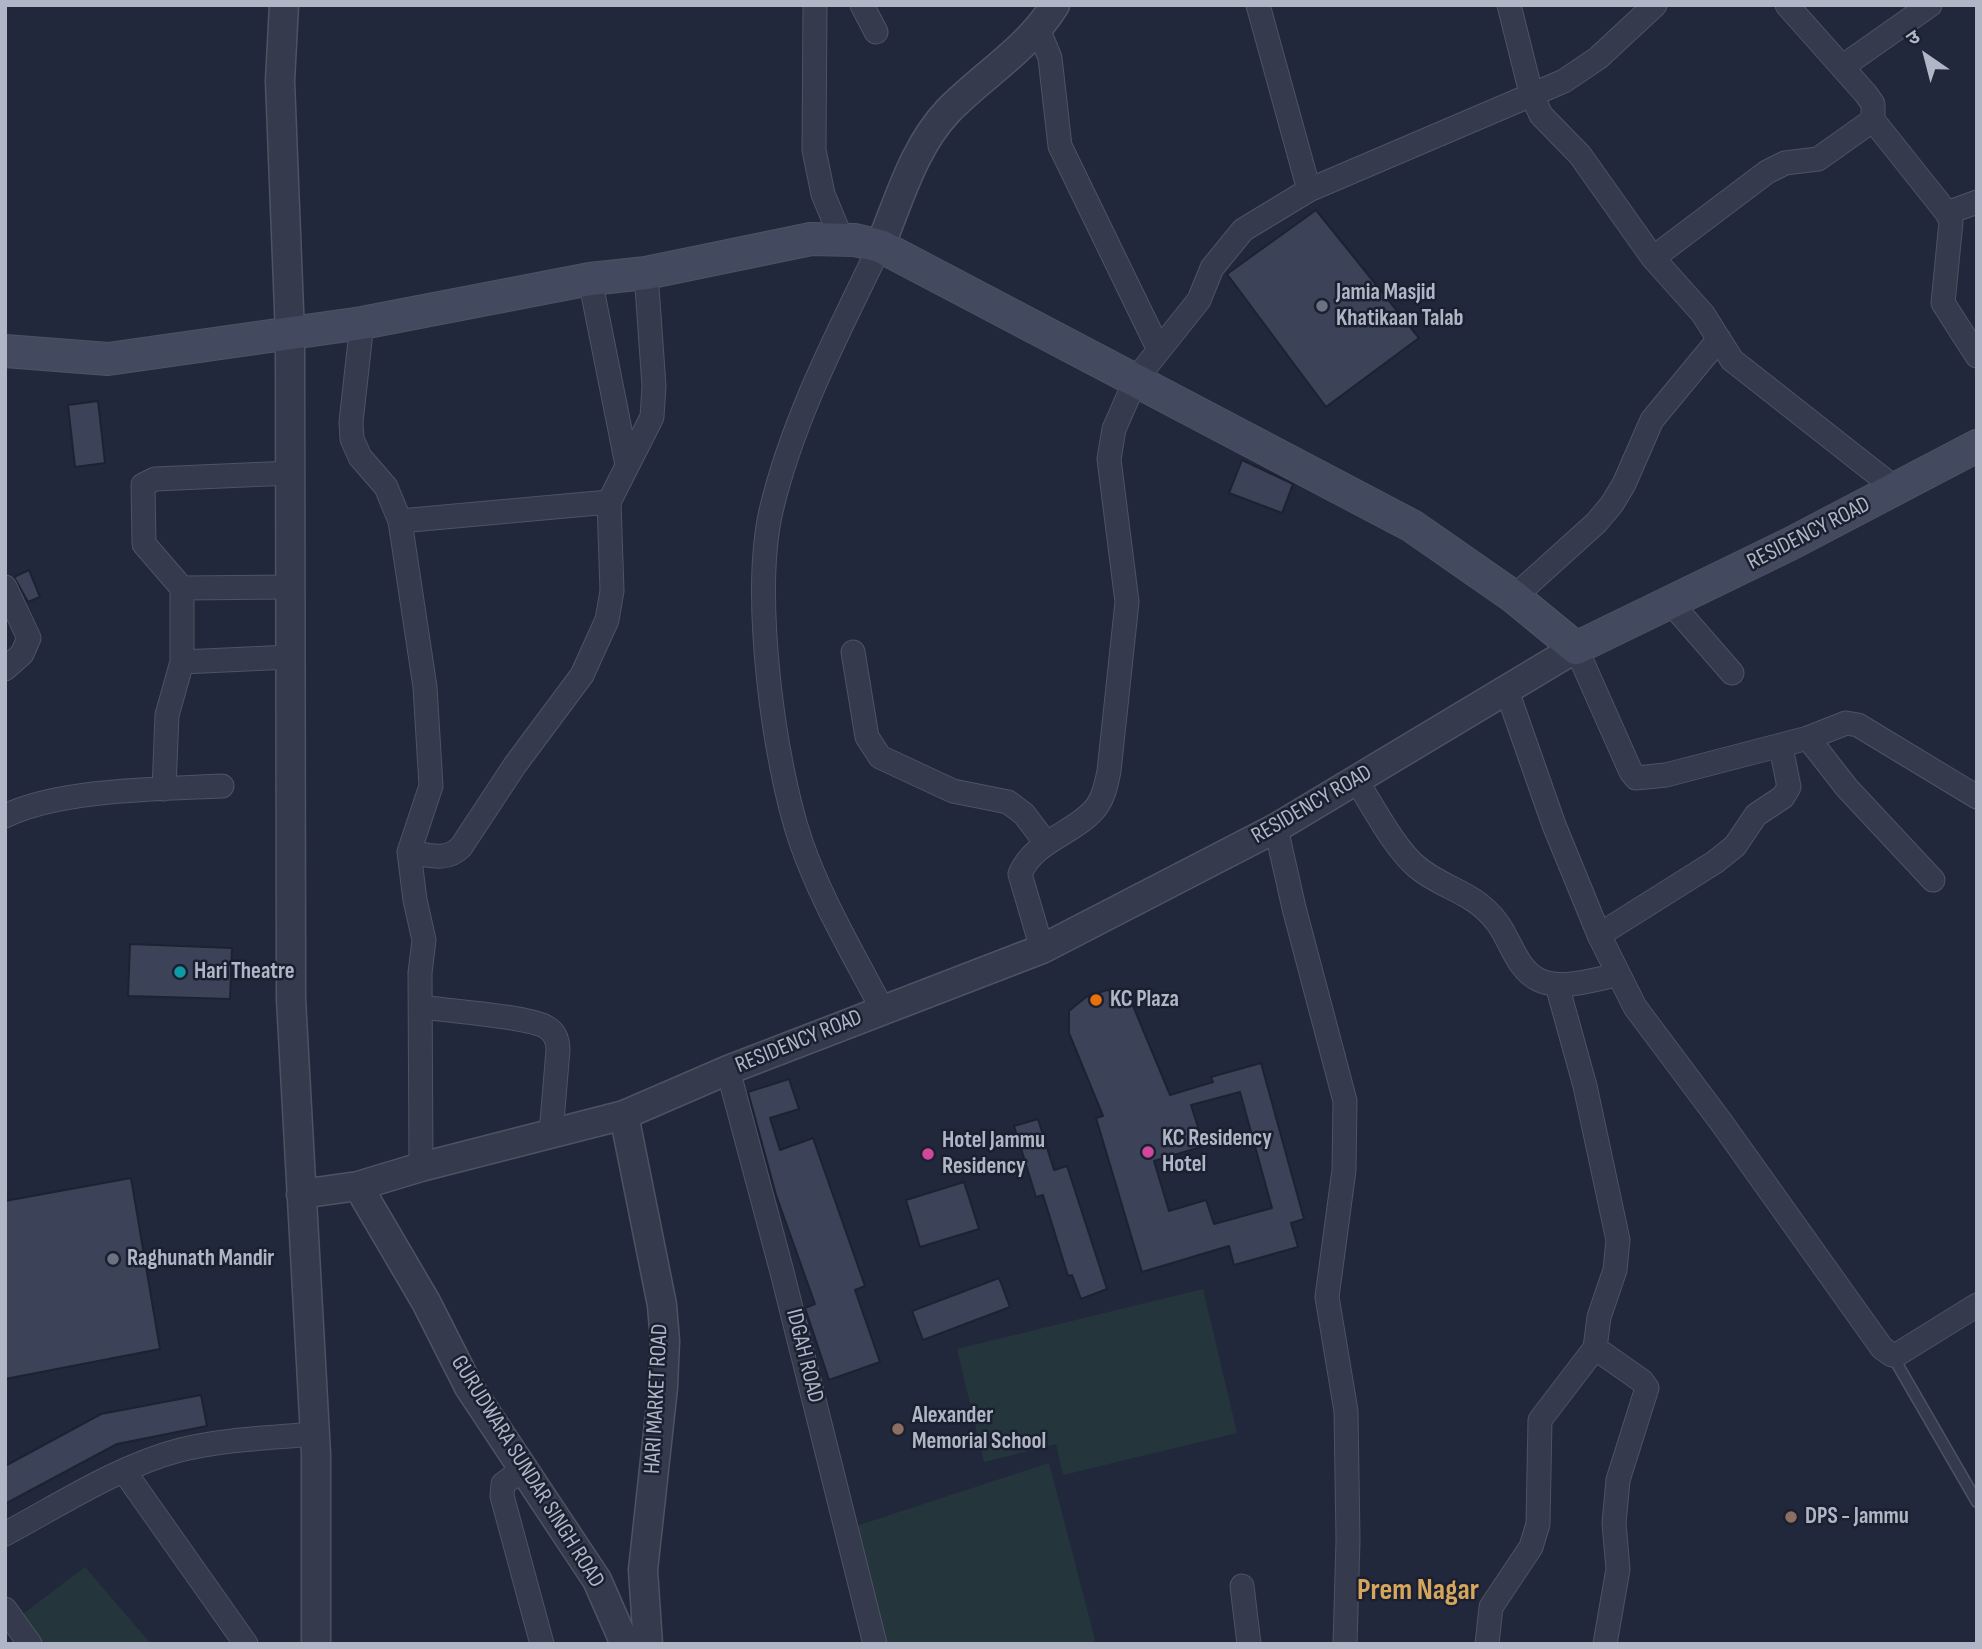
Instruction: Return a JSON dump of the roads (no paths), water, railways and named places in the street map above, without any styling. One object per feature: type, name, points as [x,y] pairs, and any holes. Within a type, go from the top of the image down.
[{"type":"main road","points":[[5,335],[25,357],[108,359],[362,323],[590,279],[646,273],[811,239],[842,240],[880,246],[1412,526],[1514,597],[1576,648]]},
{"type":"main road","name":"RESIDENCY ROAD","points":[[1576,648],[1671,603],[1977,446]]},
{"type":"street","points":[[284,5],[279,82],[289,335],[291,999],[314,1434],[316,1644]]},
{"type":"street","points":[[814,5],[814,150],[823,194],[842,240]]},
{"type":"street","points":[[862,5],[876,32]]},
{"type":"street","points":[[882,1009],[816,878],[793,814],[772,705],[764,586],[766,543],[782,477],[813,390],[880,246],[922,146],[947,112],[1039,31],[1055,5]]},
{"type":"street","points":[[1258,5],[1309,190]]},
{"type":"street","points":[[1509,5],[1531,93],[1541,115],[1580,155],[1653,258],[1703,314],[1744,371],[1896,489]]},
{"type":"street","points":[[1042,949],[1020,874],[1029,858],[1045,844],[1091,812],[1104,793],[1110,771],[1127,602],[1110,459],[1114,429],[1136,379],[1158,348],[1199,300],[1212,268],[1226,247],[1243,230],[1309,190],[1564,81],[1582,70],[1655,5]]},
{"type":"street","points":[[1787,5],[1872,104],[1873,120],[1947,213],[1951,222],[1943,303],[1977,356]]},
{"type":"street","points":[[1842,67],[1930,5]]},
{"type":"street","points":[[1039,31],[1050,58],[1060,146],[1158,348]]},
{"type":"street","points":[[1653,258],[1767,172],[1785,163],[1818,159],[1873,120]]},
{"type":"street","points":[[1947,213],[1977,202]]},
{"type":"street","points":[[410,852],[442,857],[449,856],[461,847],[515,765],[582,675],[607,620],[612,591],[609,502],[646,429],[653,401],[646,273]]},
{"type":"street","points":[[590,279],[627,465]]},
{"type":"street","points":[[362,323],[351,422],[352,439],[360,457],[386,487],[400,521],[425,687],[430,786],[410,852],[415,900],[424,940],[420,973],[421,1167]]},
{"type":"street","points":[[1514,597],[1596,523],[1612,504],[1625,484],[1651,419],[1719,339]]},
{"type":"street","points":[[164,789],[167,715],[182,662],[182,588],[144,544],[143,485],[155,479],[290,473]]},
{"type":"street","points":[[400,521],[609,502]]},
{"type":"street","points":[[5,587],[29,638],[22,654],[5,669]]},
{"type":"street","points":[[182,588],[290,587]]},
{"type":"street","points":[[1671,603],[1732,673]]},
{"type":"street","points":[[1576,648],[1636,778],[1666,775],[1781,747],[1846,723],[1858,725],[1977,797]]},
{"type":"street","name":"RESIDENCY ROAD","points":[[301,1194],[358,1186],[421,1167],[624,1115],[728,1070],[1042,949],[1276,828],[1576,648]]},
{"type":"street","points":[[853,652],[867,737],[880,757],[953,791],[1008,802],[1024,814],[1045,844]]},
{"type":"street","points":[[182,662],[290,657]]},
{"type":"street","points":[[1507,691],[1554,825],[1599,936],[1635,1007],[1721,1122],[1882,1348],[1892,1355],[1977,1305]]},
{"type":"street","points":[[1808,738],[1847,788],[1933,880]]},
{"type":"street","points":[[1599,936],[1715,862],[1735,846],[1756,815],[1783,797],[1789,787],[1781,747]]},
{"type":"street","points":[[1356,780],[1415,866],[1470,895],[1496,921],[1527,971],[1539,980],[1557,985],[1618,975]]},
{"type":"street","points":[[5,816],[27,807],[57,801],[164,789],[222,786]]},
{"type":"street","points":[[1276,828],[1294,908],[1341,1074],[1345,1101],[1344,1170],[1327,1297],[1346,1411],[1348,1540],[1345,1644]]},
{"type":"street","points":[[1487,1644],[1492,1607],[1531,1547],[1538,1524],[1541,1420],[1595,1348],[1599,1317],[1615,1270],[1618,1240],[1585,1086],[1557,985]]},
{"type":"street","points":[[422,1007],[532,1022],[552,1031],[558,1040],[558,1050],[551,1133]]},
{"type":"street","name":"IDGAH ROAD","points":[[728,1070],[782,1272],[875,1644]]},
{"type":"street","name":"HARI MARKET ROAD","points":[[624,1115],[662,1305],[665,1341],[643,1570],[648,1644]]},
{"type":"street","name":"GURUDWARA SUNDAR SINGH ROAD","points":[[358,1186],[426,1302],[469,1387],[597,1580],[625,1644]]},
{"type":"street","points":[[1595,1348],[1642,1381],[1647,1388],[1618,1480],[1614,1523],[1618,1569],[1605,1644]]},
{"type":"street","points":[[5,1534],[124,1471],[177,1451],[207,1443],[314,1434]]},
{"type":"street","points":[[523,1469],[506,1481],[502,1489],[542,1644]]},
{"type":"street","points":[[124,1471],[246,1644]]},
{"type":"street","points":[[1242,1586],[1249,1644]]},
{"type":"street","points":[[5,1609],[30,1644]]},
{"type":"lane","points":[[1892,1355],[1977,1502]]},
{"type":"place","name":"Jamia Masjid Khatikaan Talab","points":[[1322,306]]},
{"type":"place","name":"Hari Theatre","points":[[180,972]]},
{"type":"place","name":"KC Plaza","points":[[1096,1000]]},
{"type":"place","name":"KC Residency Hotel","points":[[1148,1152]]},
{"type":"place","name":"Hotel Jammu Residency","points":[[928,1154]]},
{"type":"place","name":"Raghunath Mandir","points":[[113,1259]]},
{"type":"place","name":"Alexander Memorial School","points":[[898,1429]]},
{"type":"place","name":"DPS - Jammu","points":[[1791,1517]]},
{"type":"district","name":"Prem Nagar","points":[[1418,1591]]}]
